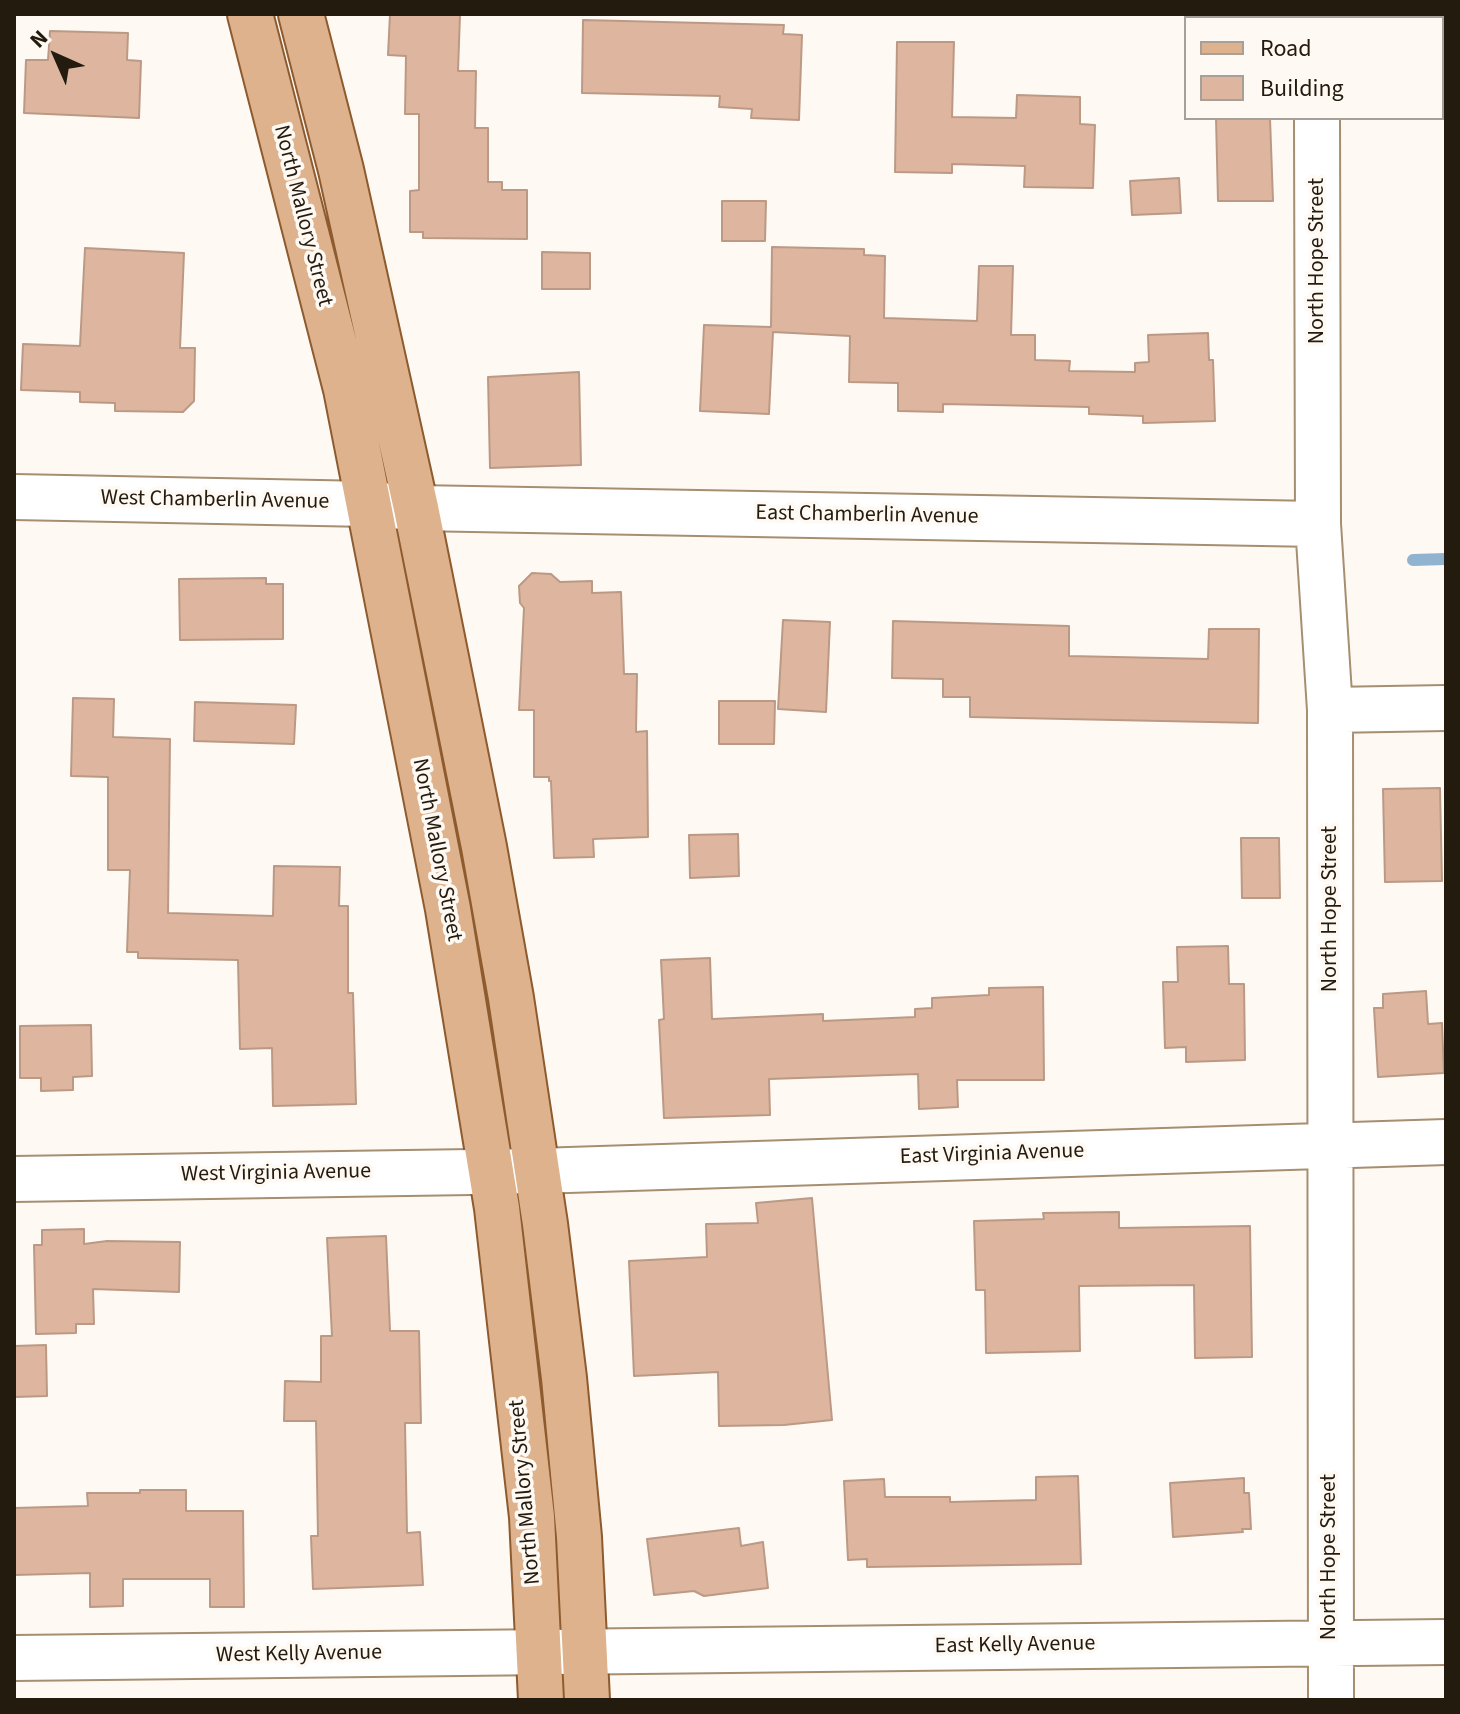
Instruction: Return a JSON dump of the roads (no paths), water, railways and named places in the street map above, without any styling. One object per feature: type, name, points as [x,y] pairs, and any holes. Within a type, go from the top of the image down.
[{"type":"main road","name":"North Mallory Street","points":[[250,14],[346,389],[448,909],[491,1171],[532,1517],[541,1700]]},
{"type":"main road","name":"North Mallory Street","points":[[301,14],[341,170],[416,508],[511,998],[564,1378],[579,1537],[587,1700]]},
{"type":"street","name":"North Hope Street","points":[[1317,120],[1318,524],[1330,710],[1331,1700]]},
{"type":"street","name":"West Chamberlin Avenue","points":[[14,497],[369,504],[416,508]]},
{"type":"street","name":"East Chamberlin Avenue","points":[[416,508],[1318,524]]},
{"type":"street","points":[[1330,710],[1446,708]]},
{"type":"street","name":"East Virginia Avenue","points":[[537,1171],[1332,1143],[1446,1142]]},
{"type":"street","name":"West Virginia Avenue","points":[[14,1179],[537,1171]]},
{"type":"street","name":"East Kelly Avenue","points":[[584,1652],[1446,1642]]},
{"type":"street","name":"West Kelly Avenue","points":[[14,1658],[584,1652]]},
{"type":"waterway","points":[[1413,560],[1446,559]]}]
